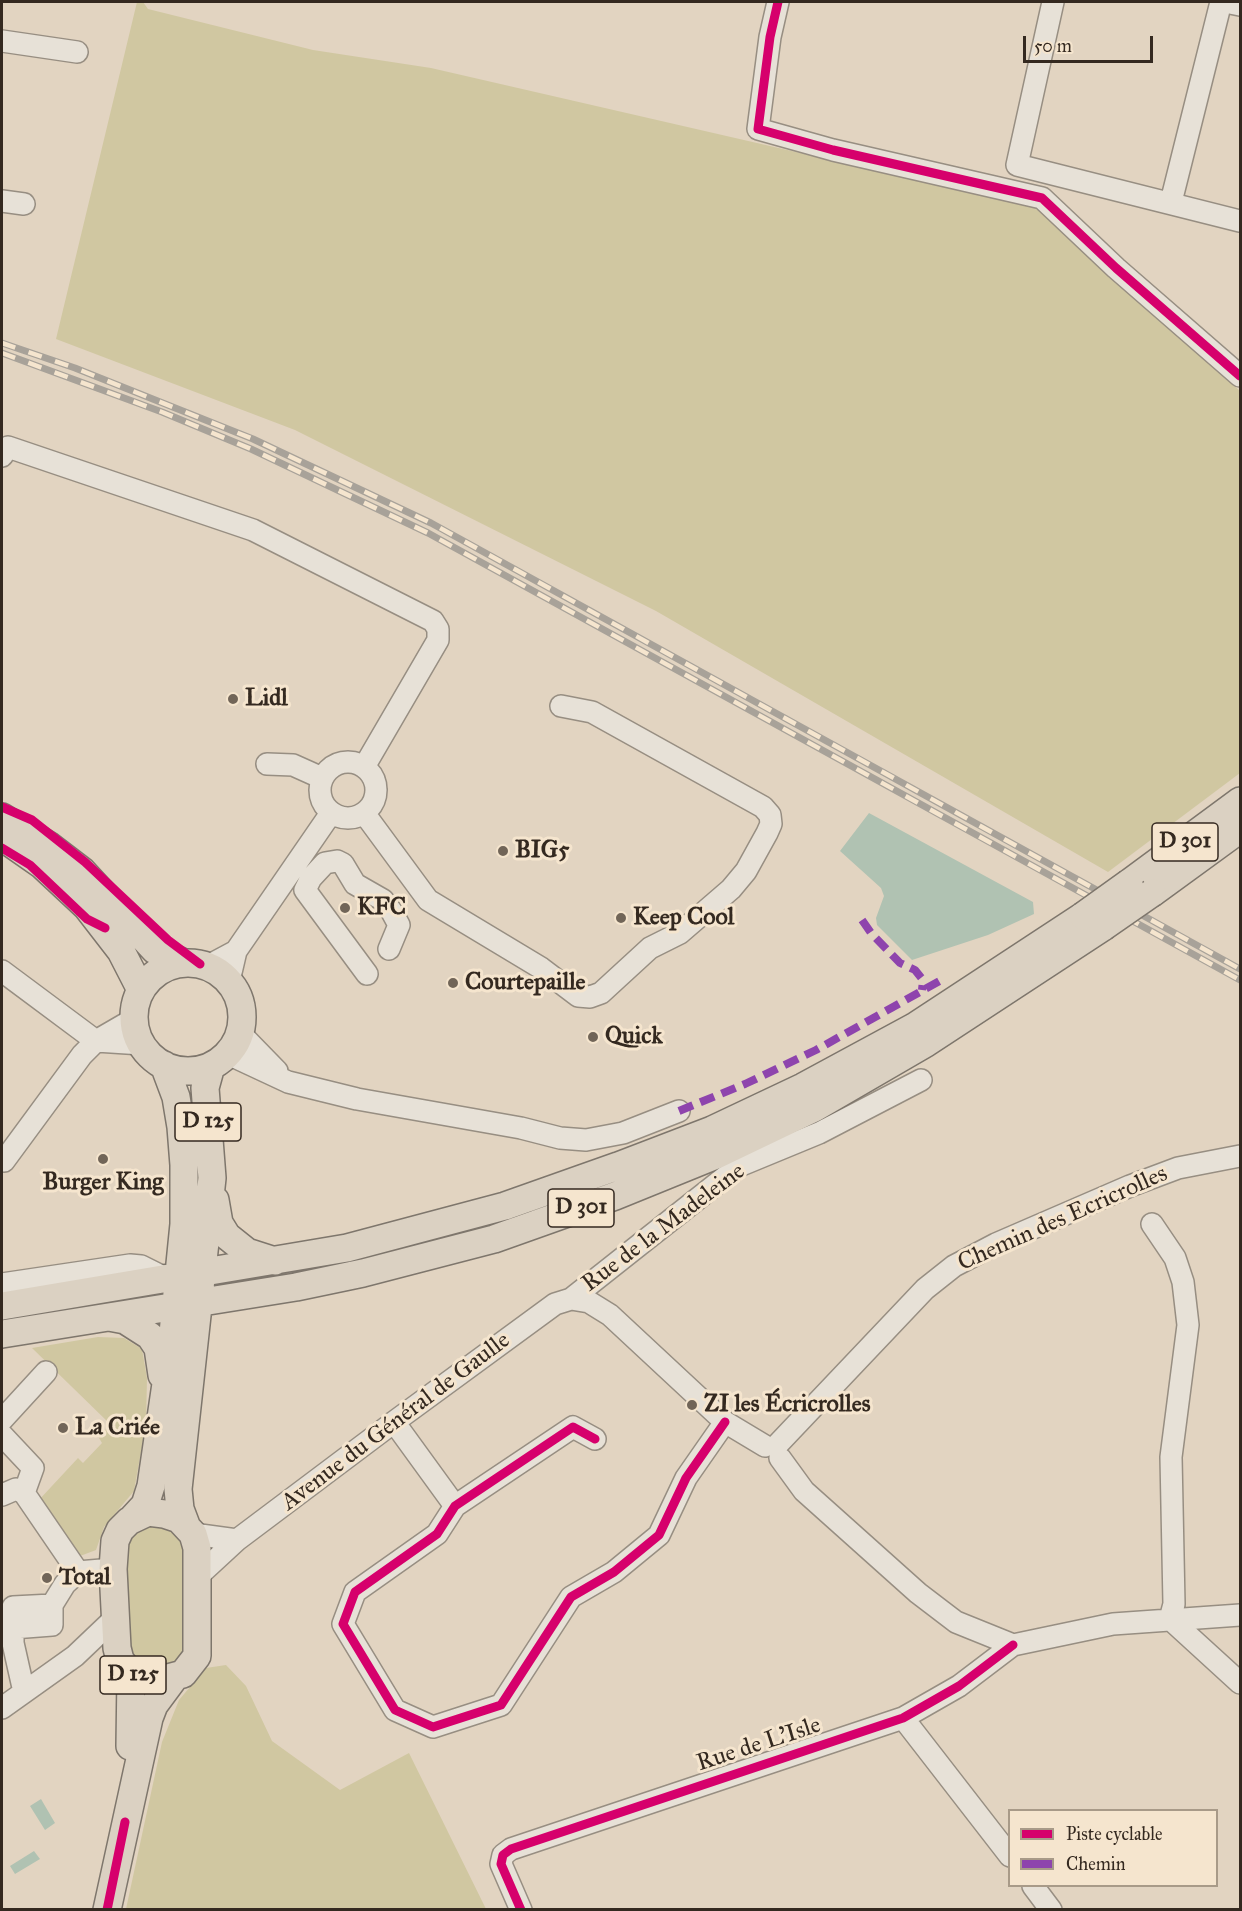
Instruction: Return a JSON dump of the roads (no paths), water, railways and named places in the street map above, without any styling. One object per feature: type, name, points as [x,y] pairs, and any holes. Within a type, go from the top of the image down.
[{"type":"main road","name":"D 301","points":[[1141,888],[1240,801]]},
{"type":"main road","points":[[2,817],[48,845],[82,871],[155,950],[207,970],[241,1006],[226,1051],[192,1071],[164,1065],[138,1032],[134,1009],[141,990],[155,974],[173,964],[207,970]]},
{"type":"main road","name":"D 301","points":[[2,1306],[187,1289],[329,1280],[482,1242],[615,1196],[716,1155],[814,1108],[926,1043],[1141,888],[1240,829]]},
{"type":"main road","points":[[2,837],[42,865],[87,907],[121,951],[141,990]]},
{"type":"main road","name":"D 301","points":[[2,1334],[108,1317],[276,1261],[380,1240],[505,1206],[712,1130],[803,1087],[914,1027],[1093,922]]},
{"type":"main road","name":"D 125","points":[[107,1910],[125,1822],[131,1730],[125,1665],[116,1617],[113,1569],[115,1541],[120,1530],[145,1505],[148,1497],[161,1411],[212,1178],[205,1088],[226,1051]]},
{"type":"main road","name":"D 125","points":[[125,1665],[152,1680],[174,1678],[189,1669],[197,1656],[197,1548],[180,1509],[178,1489],[187,1289],[184,1165],[176,1098],[164,1065]]},
{"type":"main road","points":[[212,1178],[216,1212],[227,1236],[247,1252],[276,1261]]},
{"type":"main road","points":[[2,1323],[228,1283],[388,1247],[505,1206]]},
{"type":"main road","points":[[108,1317],[125,1320],[138,1326],[150,1336],[158,1348],[161,1362],[161,1411]]},
{"type":"main road","points":[[132,1519],[147,1512],[164,1514],[189,1530]]},
{"type":"main road","points":[[125,1822],[149,1718],[154,1705],[174,1678]]},
{"type":"street","points":[[778,2],[770,37],[758,129],[833,150],[1042,198],[1116,268],[1240,376]]},
{"type":"street","points":[[1053,2],[1017,165],[1240,221]]},
{"type":"street","points":[[1171,202],[1221,2]]},
{"type":"street","points":[[1225,2],[1240,5]]},
{"type":"street","points":[[2,41],[77,52]]},
{"type":"street","points":[[2,201],[24,204]]},
{"type":"street","points":[[2,456],[8,447],[253,530],[433,621],[438,629],[438,640],[364,767]]},
{"type":"street","points":[[364,813],[428,900],[541,968],[578,996],[590,997],[601,993],[650,948],[680,933],[731,889],[746,872],[767,833],[771,824],[770,815],[763,807],[592,712],[561,706]]},
{"type":"street","points":[[355,762],[364,767],[370,773],[376,789],[375,798],[364,813],[348,818],[331,813],[320,797],[322,778],[336,764],[355,762]]},
{"type":"street","points":[[267,764],[293,765],[322,778]]},
{"type":"street","points":[[207,970],[236,951],[331,813]]},
{"type":"street","points":[[367,974],[305,890],[311,878],[325,863],[337,861],[343,864],[355,884],[383,900],[392,912],[399,925],[389,949]]},
{"type":"street","points":[[2,971],[96,1041]]},
{"type":"street","points":[[3,1160],[82,1055],[96,1041],[138,1032]]},
{"type":"street","points":[[226,1051],[288,1082],[357,1099],[521,1128],[560,1138],[586,1140],[623,1133],[679,1111]]},
{"type":"street","name":"Rue de la Madeleine","points":[[563,1302],[739,1166],[819,1133],[921,1080]]},
{"type":"street","name":"Chemin des Ecricrolles","points":[[774,1449],[925,1289],[954,1266],[996,1244],[1130,1186],[1178,1168],[1240,1156]]},
{"type":"street","points":[[1152,1224],[1175,1258],[1183,1282],[1188,1325],[1171,1457],[1173,1604],[1170,1619]]},
{"type":"street","points":[[2,1284],[130,1265],[141,1266],[187,1289]]},
{"type":"street","points":[[563,1302],[589,1302],[610,1314],[725,1422],[774,1449],[804,1491],[918,1593],[957,1622],[1013,1645],[1113,1624],[1240,1615]]},
{"type":"street","name":"Avenue du Général de Gaulle","points":[[198,1576],[237,1540],[394,1422],[563,1302]]},
{"type":"street","points":[[2,1420],[46,1372]]},
{"type":"street","points":[[394,1422],[455,1506]]},
{"type":"street","points":[[595,1439],[573,1426],[455,1506],[437,1534],[355,1592],[343,1624],[395,1710],[433,1727],[501,1705],[571,1597],[614,1572],[659,1534],[686,1478],[725,1422]]},
{"type":"street","points":[[2,1435],[33,1468],[24,1493]]},
{"type":"street","points":[[2,1495],[16,1489],[24,1493],[78,1572]]},
{"type":"street","points":[[189,1530],[237,1540]]},
{"type":"street","points":[[24,1692],[13,1643],[13,1628],[52,1625],[52,1605],[65,1584],[78,1572],[113,1569]]},
{"type":"street","points":[[2,1708],[75,1656],[116,1617]]},
{"type":"street","points":[[1170,1619],[1240,1683]]},
{"type":"street","name":"Rue de L'Isle","points":[[521,1910],[501,1864],[504,1854],[511,1849],[636,1805],[903,1718],[959,1686],[1013,1645]]},
{"type":"street","points":[[75,1656],[86,1654],[125,1665]]},
{"type":"street","points":[[903,1718],[1008,1853]]},
{"type":"street","points":[[1034,1887],[1051,1910]]},
{"type":"railway","points":[[2,343],[75,368],[253,439],[431,523],[1240,969]]},
{"type":"railway","points":[[2,353],[162,412],[251,449],[428,533],[1240,980]]},
{"type":"place","name":"Lidl","points":[[233,699]]},
{"type":"place","name":"BIG5","points":[[503,851]]},
{"type":"place","name":"KFC","points":[[345,908]]},
{"type":"place","name":"Keep Cool","points":[[621,918]]},
{"type":"place","name":"Courtepaille","points":[[453,983]]},
{"type":"place","name":"Quick","points":[[593,1037]]},
{"type":"place","name":"Burger King","points":[[103,1159]]},
{"type":"place","name":"ZI les Écricrolles","points":[[692,1405]]},
{"type":"place","name":"La Criée","points":[[63,1428]]},
{"type":"place","name":"Total","points":[[47,1578]]}]
